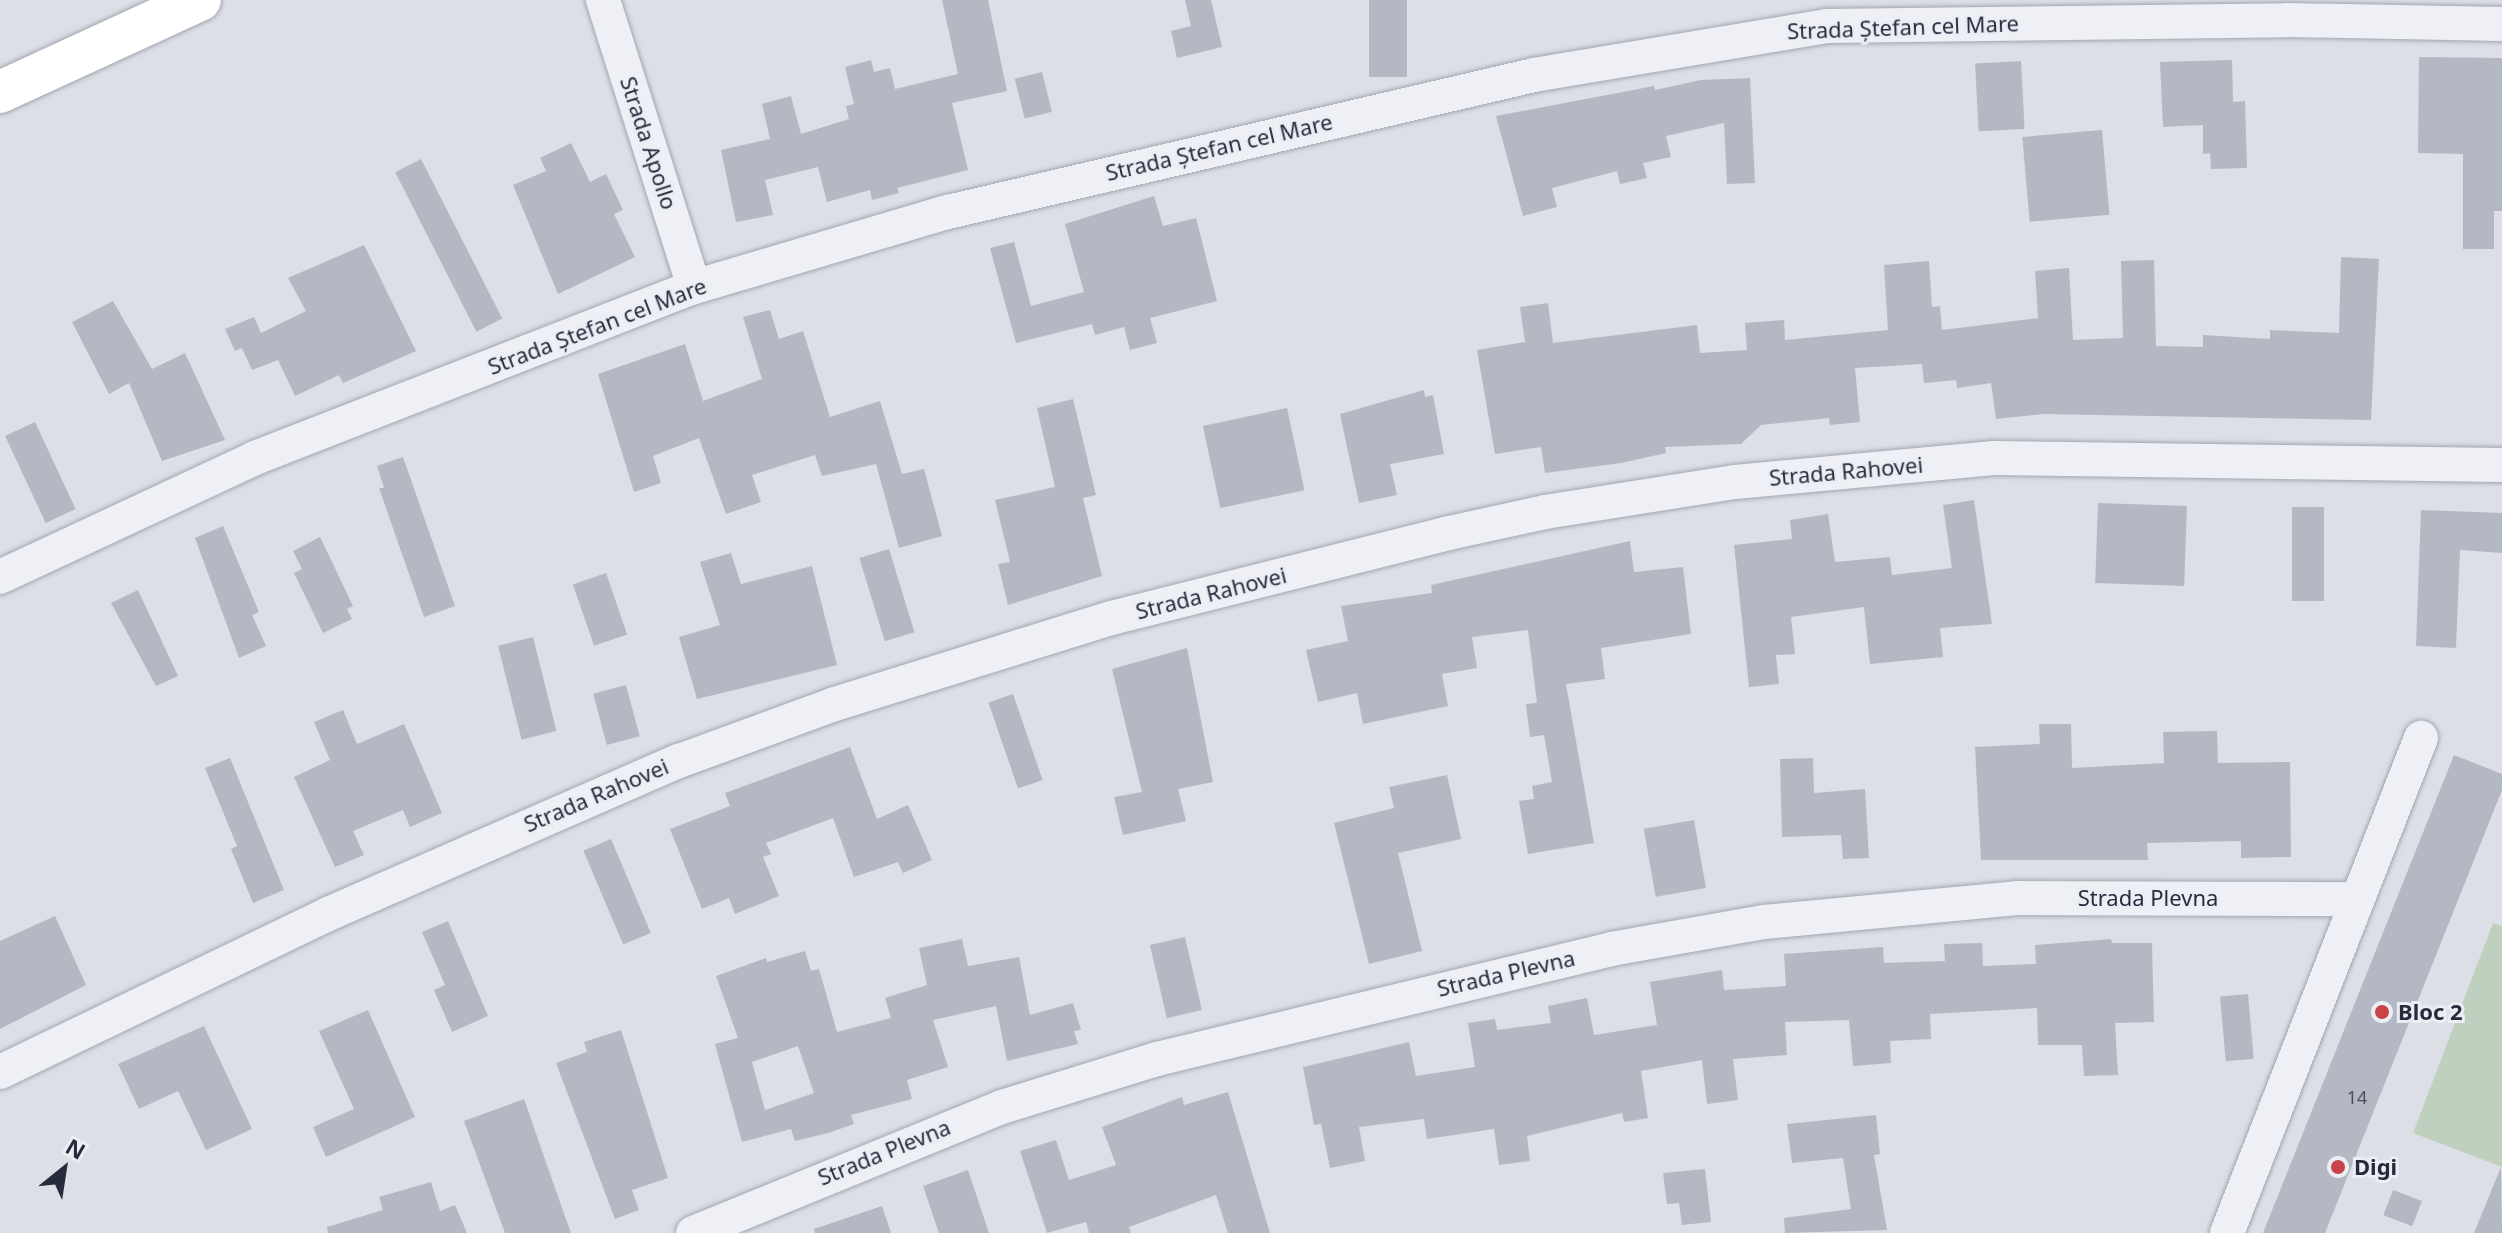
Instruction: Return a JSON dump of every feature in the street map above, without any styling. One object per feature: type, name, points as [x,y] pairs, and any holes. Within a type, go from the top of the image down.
[{"type":"main road","points":[[0,92],[200,0]]},
{"type":"street","name":"Strada Apollo","points":[[603,0],[694,287]]},
{"type":"street","name":"Strada Ștefan cel Mare","points":[[0,577],[255,458],[694,287],[948,212],[1264,136],[1826,13],[2502,24]]},
{"type":"street","name":"Strada Rahovei","points":[[0,1072],[328,914],[679,761],[1022,644],[1449,533],[1575,506],[1735,482],[1994,458],[2502,465]]},
{"type":"street","points":[[2227,1233],[2421,738]]},
{"type":"street","name":"Strada Plevna","points":[[693,1233],[901,1144],[1016,1102],[1157,1059],[1611,949],[1764,922],[2017,898],[2356,899]]},
{"type":"green space","points":[[2493,923],[2502,926],[2502,1167],[2413,1133]]},
{"type":"building","points":[[942,0],[988,0],[1007,91],[952,103],[968,170],[897,188],[899,193],[872,200],[870,190],[827,202],[818,167],[765,180],[773,215],[736,222],[721,150],[770,139],[762,104],[791,96],[801,134],[849,119],[846,106],[854,104],[845,67],[871,60],[874,72],[890,68],[895,89],[958,74]]},
{"type":"building","points":[[1185,0],[1211,0],[1222,47],[1177,58],[1171,31],[1191,26]]},
{"type":"building","points":[[1369,0],[1407,0],[1407,77],[1369,77]]},
{"type":"building","points":[[2419,57],[2502,58],[2502,211],[2494,211],[2494,249],[2463,249],[2463,154],[2418,153]]},
{"type":"building","points":[[2232,60],[2233,102],[2245,101],[2247,168],[2211,169],[2210,153],[2203,154],[2203,125],[2163,127],[2160,62]]},
{"type":"building","points":[[2021,61],[2025,129],[1979,131],[1975,63]]},
{"type":"building","points":[[1042,72],[1052,112],[1025,119],[1015,79]]},
{"type":"building","points":[[1750,78],[1755,183],[1727,184],[1724,123],[1666,136],[1671,157],[1643,163],[1647,178],[1620,184],[1617,171],[1552,188],[1557,207],[1523,216],[1496,116],[1654,86],[1655,90],[1701,80]]},
{"type":"building","points":[[2102,130],[2109,215],[2030,222],[2022,137]]},
{"type":"building","points":[[571,143],[590,182],[606,174],[623,210],[614,214],[635,257],[558,294],[513,185],[546,171],[540,158]]},
{"type":"building","points":[[421,159],[502,318],[476,332],[395,172]]},
{"type":"building","points":[[1154,196],[1163,226],[1196,218],[1217,301],[1150,318],[1157,343],[1130,350],[1124,327],[1095,335],[1092,324],[1016,343],[990,248],[1014,242],[1031,306],[1084,292],[1065,224]]},
{"type":"building","points":[[364,245],[416,351],[343,383],[339,375],[295,396],[278,360],[252,370],[242,348],[235,351],[225,329],[254,317],[261,333],[306,311],[288,278]]},
{"type":"building","points":[[2341,257],[2379,259],[2371,420],[2044,414],[1996,419],[1991,383],[1957,388],[1956,380],[1924,383],[1922,364],[1855,368],[1860,422],[1830,425],[1829,418],[1761,425],[1741,444],[1665,447],[1666,453],[1621,463],[1545,473],[1541,447],[1495,454],[1477,350],[1525,342],[1520,307],[1548,303],[1553,343],[1697,325],[1700,353],[1747,350],[1745,323],[1784,320],[1785,340],[1888,330],[1884,265],[1929,261],[1932,307],[1940,306],[1942,330],[2038,318],[2035,271],[2069,268],[2073,340],[2123,338],[2121,261],[2154,260],[2156,346],[2203,347],[2203,335],[2270,339],[2270,330],[2339,333]]},
{"type":"building","points":[[113,301],[152,369],[185,353],[225,440],[162,461],[129,383],[109,394],[72,322]]},
{"type":"building","points":[[770,310],[779,339],[803,331],[830,417],[880,401],[902,474],[924,469],[942,536],[899,548],[876,464],[822,476],[815,455],[752,475],[761,502],[726,514],[699,438],[653,456],[661,483],[634,492],[598,374],[685,344],[703,401],[762,379],[743,317]]},
{"type":"building","points":[[1424,390],[1425,397],[1433,395],[1444,454],[1390,464],[1397,495],[1359,503],[1340,414]]},
{"type":"building","points":[[1073,399],[1096,495],[1083,498],[1102,576],[1008,605],[998,564],[1010,562],[995,500],[1055,487],[1037,408]]},
{"type":"building","points":[[1287,408],[1304,490],[1220,508],[1203,426]]},
{"type":"building","points":[[35,422],[76,509],[46,523],[5,436]]},
{"type":"building","points":[[403,457],[455,606],[424,617],[379,488],[384,488],[377,466]]},
{"type":"building","points":[[1974,500],[1992,624],[1940,628],[1943,657],[1870,664],[1864,607],[1791,617],[1795,654],[1776,655],[1779,684],[1749,687],[1734,545],[1792,539],[1790,520],[1828,514],[1835,562],[1890,557],[1892,575],[1952,568],[1943,505]]},
{"type":"building","points":[[2098,503],[2187,506],[2184,586],[2095,583]]},
{"type":"building","points":[[2292,507],[2324,507],[2324,601],[2292,601]]},
{"type":"building","points":[[2421,510],[2502,513],[2502,553],[2460,550],[2456,648],[2416,646]]},
{"type":"building","points":[[223,526],[259,612],[252,615],[266,646],[239,658],[195,538]]},
{"type":"building","points":[[320,537],[353,606],[347,609],[352,619],[323,633],[294,573],[302,569],[293,551]]},
{"type":"building","points":[[1630,541],[1634,572],[1683,567],[1691,634],[1601,648],[1605,679],[1566,684],[1594,843],[1528,854],[1519,801],[1534,799],[1532,786],[1552,782],[1544,735],[1530,737],[1526,704],[1537,703],[1528,630],[1472,637],[1477,668],[1442,674],[1448,706],[1363,724],[1357,693],[1318,702],[1306,650],[1348,641],[1341,606],[1432,593],[1431,585]]},
{"type":"building","points":[[889,549],[914,632],[885,641],[859,558]]},
{"type":"building","points":[[731,553],[741,584],[812,566],[837,665],[697,699],[679,637],[720,625],[700,562]]},
{"type":"building","points":[[606,573],[627,634],[594,646],[573,584]]},
{"type":"building","points":[[138,590],[178,676],[156,686],[111,603]]},
{"type":"building","points":[[533,637],[556,731],[522,740],[498,646]]},
{"type":"building","points":[[1187,648],[1213,782],[1178,789],[1186,821],[1123,835],[1114,797],[1142,792],[1112,669]]},
{"type":"building","points":[[626,685],[640,736],[607,745],[593,694]]},
{"type":"building","points":[[1013,694],[1043,780],[1018,789],[988,702]]},
{"type":"building","points":[[343,710],[357,744],[404,724],[442,813],[410,827],[403,810],[353,831],[364,855],[335,867],[294,777],[330,760],[314,722]]},
{"type":"building","points":[[2039,724],[2071,724],[2072,768],[2164,763],[2163,732],[2217,731],[2218,763],[2290,762],[2291,857],[2241,858],[2241,841],[2147,843],[2148,860],[1981,860],[1975,747],[2040,744]]},
{"type":"building","points":[[850,747],[877,819],[908,805],[932,860],[903,873],[898,862],[854,877],[833,818],[766,843],[771,854],[763,857],[779,896],[735,914],[729,898],[702,909],[670,829],[730,806],[725,793]]},
{"type":"building","name":"Bloc 2","points":[[2454,755],[2502,774],[2502,790],[2325,1233],[2263,1233]]},
{"type":"building","points":[[230,758],[284,890],[253,903],[231,849],[237,846],[205,768]]},
{"type":"building","points":[[1813,758],[1814,793],[1865,789],[1869,858],[1843,859],[1841,835],[1782,837],[1780,759]]},
{"type":"building","points":[[1447,775],[1461,839],[1398,853],[1422,951],[1369,964],[1334,823],[1394,808],[1389,787]]},
{"type":"building","points":[[1694,820],[1706,888],[1656,897],[1644,829]]},
{"type":"building","points":[[611,839],[651,933],[623,945],[583,851]]},
{"type":"building","points":[[55,916],[86,985],[0,1029],[0,941]]},
{"type":"building","points":[[448,921],[488,1016],[452,1032],[434,990],[445,985],[422,932]]},
{"type":"building","points":[[1185,937],[1202,1010],[1167,1018],[1150,945]]},
{"type":"building","points":[[962,939],[968,966],[1019,957],[1030,1015],[1073,1003],[1081,1030],[1074,1031],[1078,1044],[1007,1061],[996,1006],[933,1020],[948,1067],[907,1080],[912,1099],[851,1115],[854,1124],[828,1133],[795,1141],[791,1129],[742,1142],[715,1044],[738,1038],[716,976],[766,958],[767,962],[805,951],[811,971],[819,969],[837,1032],[891,1018],[885,998],[927,985],[919,948]],"holes":[[[798,1046],[814,1093],[765,1110],[752,1062]]]},
{"type":"building","points":[[2111,939],[2112,943],[2152,943],[2154,1022],[2115,1023],[2118,1075],[2084,1076],[2082,1045],[2038,1045],[2037,1008],[1930,1014],[1931,1039],[1890,1041],[1891,1063],[1853,1066],[1849,1020],[1785,1022],[1787,1055],[1733,1059],[1738,1100],[1707,1104],[1702,1060],[1641,1071],[1648,1118],[1624,1122],[1622,1113],[1527,1136],[1530,1161],[1499,1165],[1494,1129],[1427,1139],[1424,1119],[1359,1127],[1365,1161],[1330,1168],[1321,1124],[1314,1125],[1303,1067],[1409,1042],[1416,1076],[1475,1067],[1468,1023],[1495,1019],[1497,1030],[1551,1023],[1548,1006],[1587,998],[1594,1035],[1657,1025],[1650,982],[1722,970],[1724,990],[1786,986],[1784,954],[1883,947],[1884,963],[1945,961],[1944,944],[1982,943],[1983,966],[2036,964],[2035,945]]},
{"type":"building","points":[[2248,994],[2254,1059],[2226,1061],[2220,996]]},
{"type":"building","points":[[368,1010],[415,1117],[326,1157],[313,1127],[354,1109],[319,1031]]},
{"type":"building","points":[[204,1026],[252,1129],[206,1150],[178,1091],[139,1109],[118,1064]]},
{"type":"building","points":[[621,1030],[668,1178],[632,1190],[639,1210],[615,1219],[556,1063],[587,1052],[584,1042]]},
{"type":"building","points":[[1228,1092],[1270,1233],[1228,1233],[1216,1195],[1129,1227],[1131,1233],[1089,1233],[1086,1222],[1047,1233],[1020,1151],[1056,1140],[1069,1180],[1116,1165],[1102,1127],[1182,1097],[1184,1105]]},
{"type":"building","points":[[524,1099],[571,1233],[505,1233],[464,1121]]},
{"type":"building","points":[[1876,1115],[1880,1154],[1874,1155],[1887,1230],[1785,1233],[1784,1218],[1851,1209],[1843,1158],[1792,1163],[1787,1124]]},
{"type":"building","points":[[2501,1167],[2502,1233],[2474,1233]]},
{"type":"building","points":[[1705,1169],[1711,1222],[1682,1225],[1679,1203],[1667,1204],[1663,1173]]},
{"type":"building","points":[[968,1170],[989,1233],[939,1233],[923,1186]]},
{"type":"building","points":[[431,1182],[440,1211],[455,1205],[467,1233],[328,1233],[327,1227],[383,1210],[379,1197]]},
{"type":"building","points":[[2393,1190],[2422,1201],[2412,1226],[2383,1215]]},
{"type":"building","points":[[882,1206],[891,1233],[815,1233],[814,1229]]},
{"type":"place","name":"Bloc 2","points":[[2382,1012]]},
{"type":"place","name":"Digi","points":[[2338,1167]]}]
